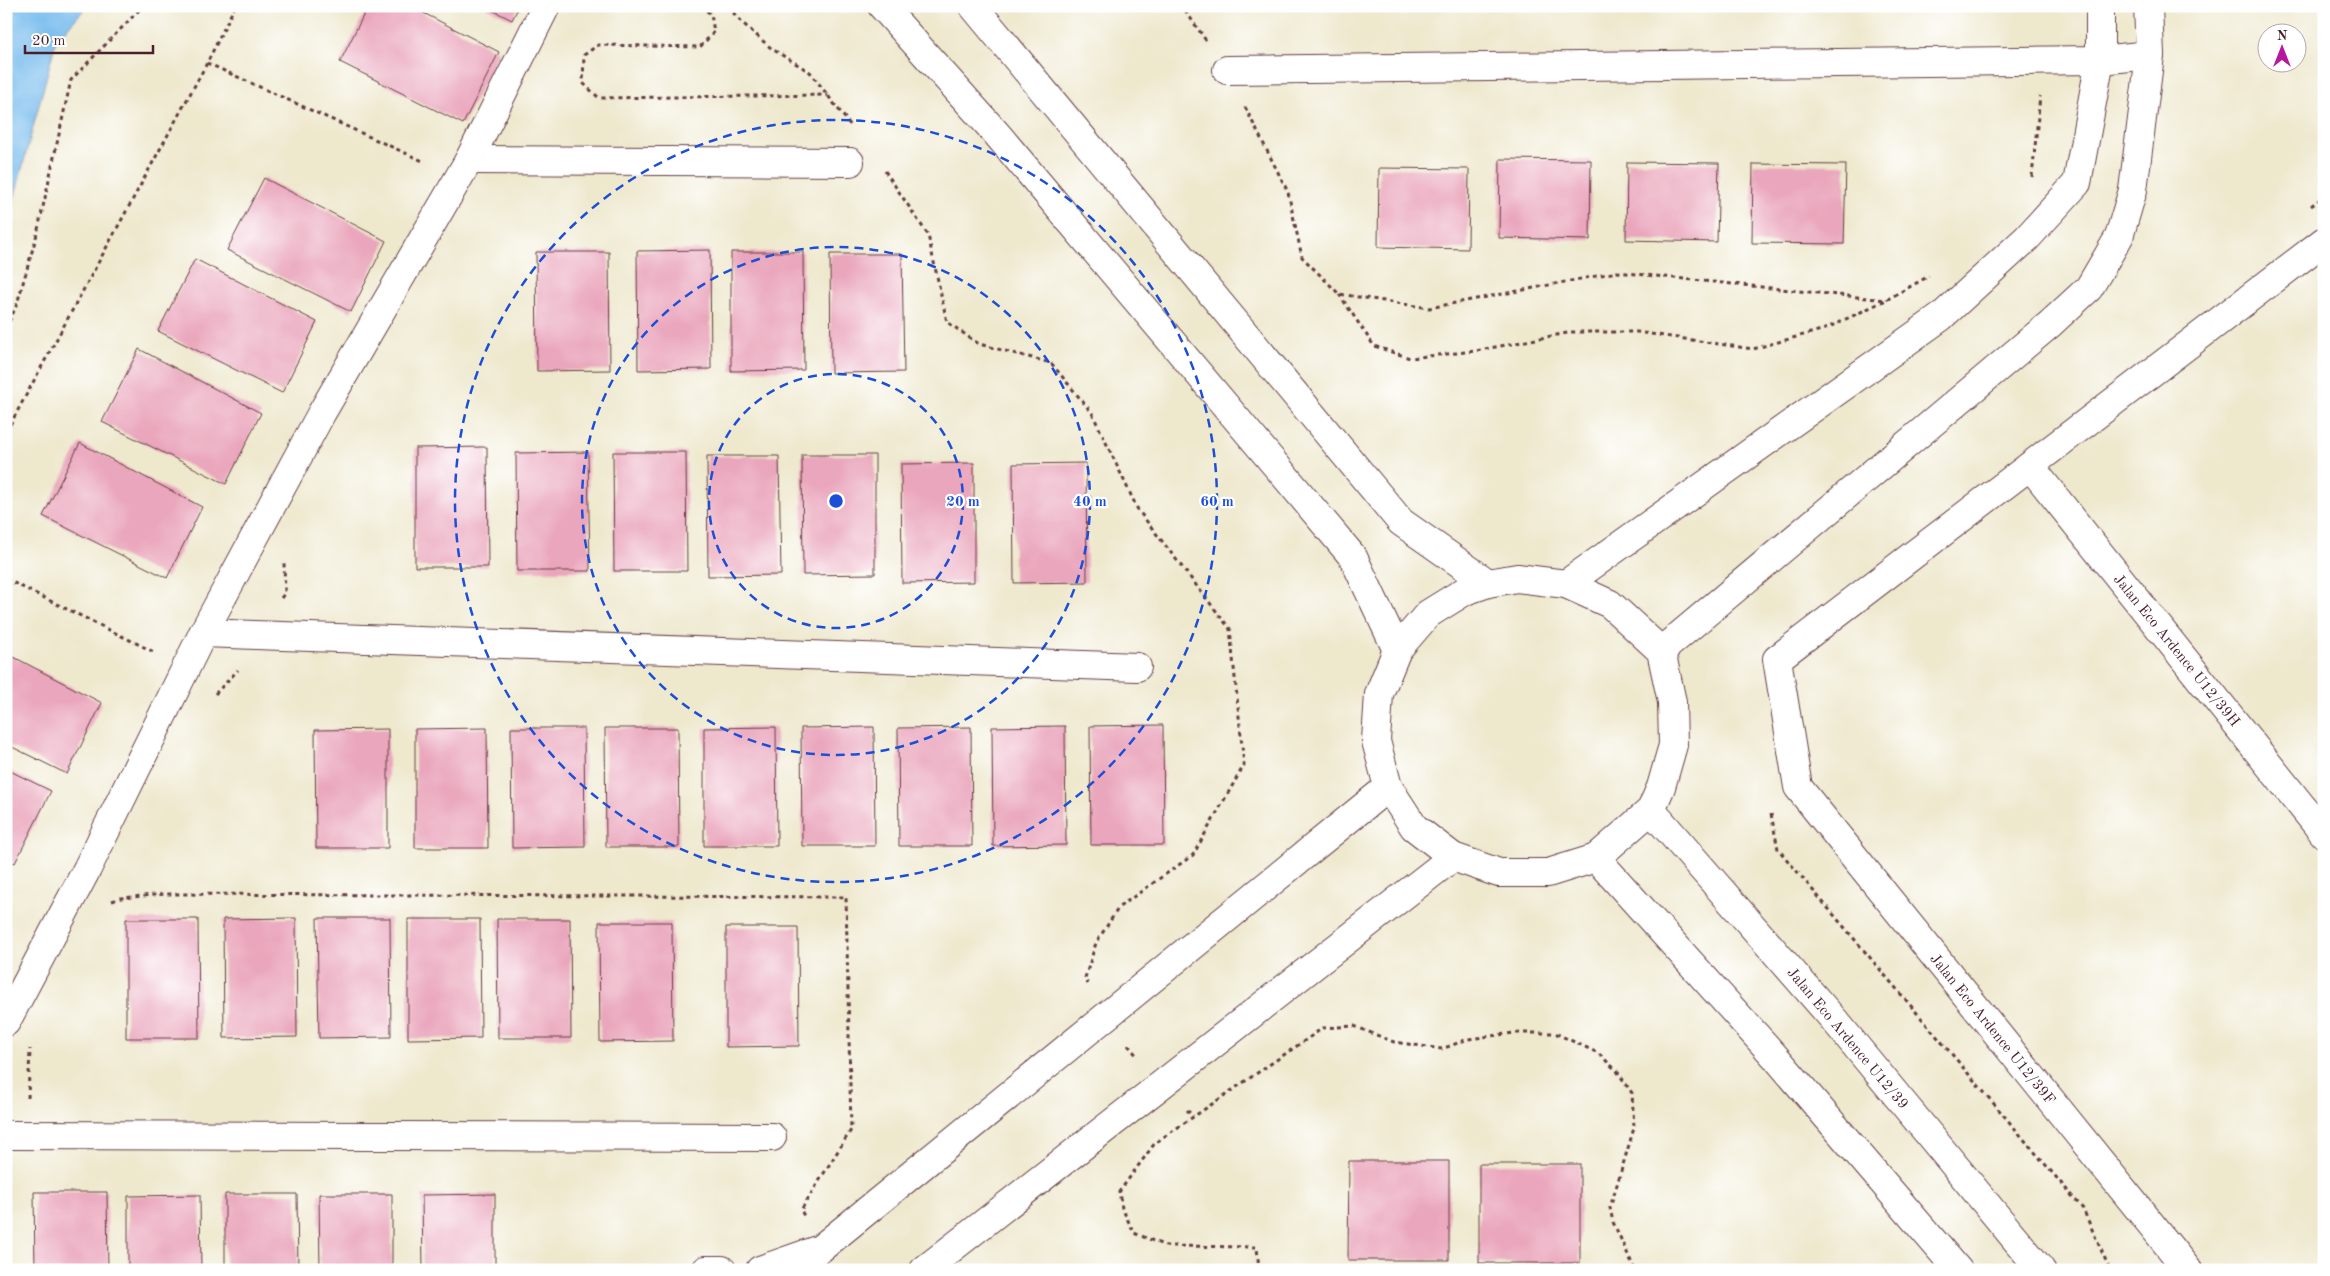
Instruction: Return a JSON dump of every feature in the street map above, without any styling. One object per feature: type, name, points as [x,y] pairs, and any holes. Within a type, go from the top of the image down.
[{"type":"street","points":[[6,1022],[87,869],[203,633],[321,414],[464,169],[546,6]]},
{"type":"street","points":[[882,6],[996,133],[1353,557],[1397,650]]},
{"type":"street","points":[[973,6],[1401,522],[1488,583]]},
{"type":"street","points":[[1566,584],[1940,317],[2028,238],[2077,183],[2100,60],[2100,6]]},
{"type":"street","points":[[1661,651],[2050,324],[2089,288],[2119,238],[2134,190],[2150,55],[2148,6]]},
{"type":"street","points":[[1227,70],[2044,61],[2100,60],[2150,55]]},
{"type":"street","points":[[464,169],[850,162]]},
{"type":"street","points":[[2030,466],[2324,241]]},
{"type":"street","name":"Jalan Eco Ardence U12/39F","points":[[2030,466],[1777,659],[1798,787],[2188,1270]]},
{"type":"street","name":"Jalan Eco Ardence U12/39H","points":[[2030,466],[2324,834]]},
{"type":"street","points":[[1517,578],[1566,584],[1610,604],[1661,651],[1672,702],[1673,745],[1661,787],[1651,810],[1596,858],[1548,873],[1499,873],[1453,857],[1414,827],[1388,787],[1376,741],[1379,694],[1397,650],[1428,614],[1465,591],[1488,583],[1517,578]]},
{"type":"street","points":[[203,633],[1137,667]]},
{"type":"street","points":[[760,1270],[820,1249],[1388,787]]},
{"type":"street","name":"Jalan Eco Ardence U12/39","points":[[1651,810],[1836,1022],[2041,1270]]},
{"type":"street","points":[[924,1270],[1453,857]]},
{"type":"street","points":[[1596,858],[1779,1061],[1958,1270]]},
{"type":"street","points":[[13,1135],[772,1137]]},
{"type":"street","points":[[706,1270],[722,1270]]},
{"type":"path","points":[[6,329],[17,304],[37,234],[71,80],[143,6]]},
{"type":"path","points":[[6,432],[207,63],[235,6]]},
{"type":"path","points":[[700,6],[712,14],[714,32],[700,47],[598,45],[584,55],[583,83],[599,98],[828,96]]},
{"type":"path","points":[[729,6],[737,18],[772,49],[810,72],[856,133]]},
{"type":"path","points":[[1179,6],[1185,10],[1227,70],[1288,192],[1302,257],[1339,294],[1374,346],[1410,358],[1475,351],[1572,332],[1637,332],[1752,348],[1825,329],[1886,300],[1935,273]]},
{"type":"path","points":[[2031,186],[2044,61]]},
{"type":"path","points":[[207,63],[464,169]]},
{"type":"path","points":[[884,170],[928,235],[947,322],[979,344],[1051,363],[1092,413],[1138,510],[1230,629],[1244,765],[1194,855],[1119,907],[1096,943],[1085,978],[1104,1018],[1162,1084],[1194,1116]]},
{"type":"path","points":[[1339,294],[1429,308],[1617,272],[1886,300]]},
{"type":"path","points":[[6,579],[186,668]]},
{"type":"path","points":[[106,903],[121,898],[165,894],[846,897],[851,1130],[801,1210],[820,1249]]},
{"type":"path","points":[[1259,1270],[1257,1247],[1166,1246],[1134,1233],[1122,1208],[1119,1192],[1155,1143],[1323,1028],[1354,1026],[1394,1042],[1442,1049],[1468,1039],[1514,1033],[1555,1033],[1598,1053],[1617,1071],[1632,1093],[1634,1128],[1610,1208],[1613,1222],[1635,1270]]},
{"type":"path","points":[[13,1135],[27,1114],[31,1043]]},
{"type":"water","points":[[6,6],[87,6],[56,41],[6,229]]},
{"type":"building","points":[[368,6],[410,6],[499,52],[463,124],[340,62]]},
{"type":"building","points":[[484,6],[519,6],[512,20]]},
{"type":"building","points":[[1739,6],[1830,6],[1830,8],[1739,8]]},
{"type":"building","points":[[1500,159],[1591,160],[1590,240],[1499,238]]},
{"type":"building","points":[[1627,162],[1719,163],[1717,242],[1626,240]]},
{"type":"building","points":[[1753,164],[1846,165],[1844,244],[1752,243]]},
{"type":"building","points":[[1379,168],[1469,169],[1468,249],[1378,247]]},
{"type":"building","points":[[264,178],[386,241],[351,312],[227,250]]},
{"type":"building","points":[[710,250],[711,369],[638,370],[637,251]]},
{"type":"building","points":[[536,252],[609,252],[610,370],[537,371]]},
{"type":"building","points":[[731,252],[803,252],[804,370],[731,371]]},
{"type":"building","points":[[830,254],[902,254],[904,372],[831,373]]},
{"type":"building","points":[[195,259],[317,322],[282,393],[158,331]]},
{"type":"building","points":[[139,349],[261,413],[226,484],[102,422]]},
{"type":"building","points":[[80,443],[202,507],[167,578],[43,516]]},
{"type":"building","points":[[487,447],[488,567],[415,567],[415,448]]},
{"type":"building","points":[[588,452],[590,571],[517,571],[516,453]]},
{"type":"building","points":[[613,452],[686,452],[687,571],[614,571]]},
{"type":"building","points":[[802,455],[875,455],[875,574],[803,575]]},
{"type":"building","points":[[707,456],[779,456],[781,575],[708,576]]},
{"type":"building","points":[[974,463],[974,582],[902,583],[901,464]]},
{"type":"building","points":[[1086,463],[1087,582],[1014,583],[1013,464]]},
{"type":"building","points":[[6,653],[102,703],[67,774],[6,744]]},
{"type":"building","points":[[1163,725],[1164,845],[1091,845],[1090,726]]},
{"type":"building","points":[[1065,726],[1066,845],[993,846],[992,727]]},
{"type":"building","points":[[776,727],[777,846],[704,846],[704,728]]},
{"type":"building","points":[[874,727],[875,846],[802,846],[801,728]]},
{"type":"building","points":[[971,727],[972,846],[899,846],[898,728]]},
{"type":"building","points":[[487,728],[488,848],[415,848],[415,729]]},
{"type":"building","points":[[511,728],[584,728],[585,847],[512,848]]},
{"type":"building","points":[[605,728],[678,728],[679,847],[606,847]]},
{"type":"building","points":[[388,729],[388,848],[316,848],[315,730]]},
{"type":"building","points":[[6,769],[51,791],[15,863],[6,859]]},
{"type":"building","points":[[296,918],[297,1037],[224,1038],[223,919]]},
{"type":"building","points":[[317,918],[390,918],[391,1037],[319,1038]]},
{"type":"building","points":[[126,919],[198,919],[199,1038],[126,1038]]},
{"type":"building","points":[[408,919],[480,919],[481,1038],[408,1039]]},
{"type":"building","points":[[497,919],[570,919],[571,1038],[498,1038]]},
{"type":"building","points":[[599,922],[672,922],[673,1041],[600,1042]]},
{"type":"building","points":[[726,927],[798,927],[799,1046],[726,1047]]},
{"type":"building","points":[[1349,1161],[1449,1161],[1449,1260],[1348,1260]]},
{"type":"building","points":[[1479,1164],[1580,1164],[1580,1263],[1479,1263]]},
{"type":"building","points":[[34,1192],[107,1192],[108,1270],[35,1270]]},
{"type":"building","points":[[225,1194],[297,1194],[298,1270],[225,1270]]},
{"type":"building","points":[[319,1194],[392,1194],[392,1270],[320,1270]]},
{"type":"building","points":[[495,1194],[495,1270],[423,1270],[422,1195]]},
{"type":"building","points":[[200,1195],[201,1270],[128,1270],[128,1196]]}]
